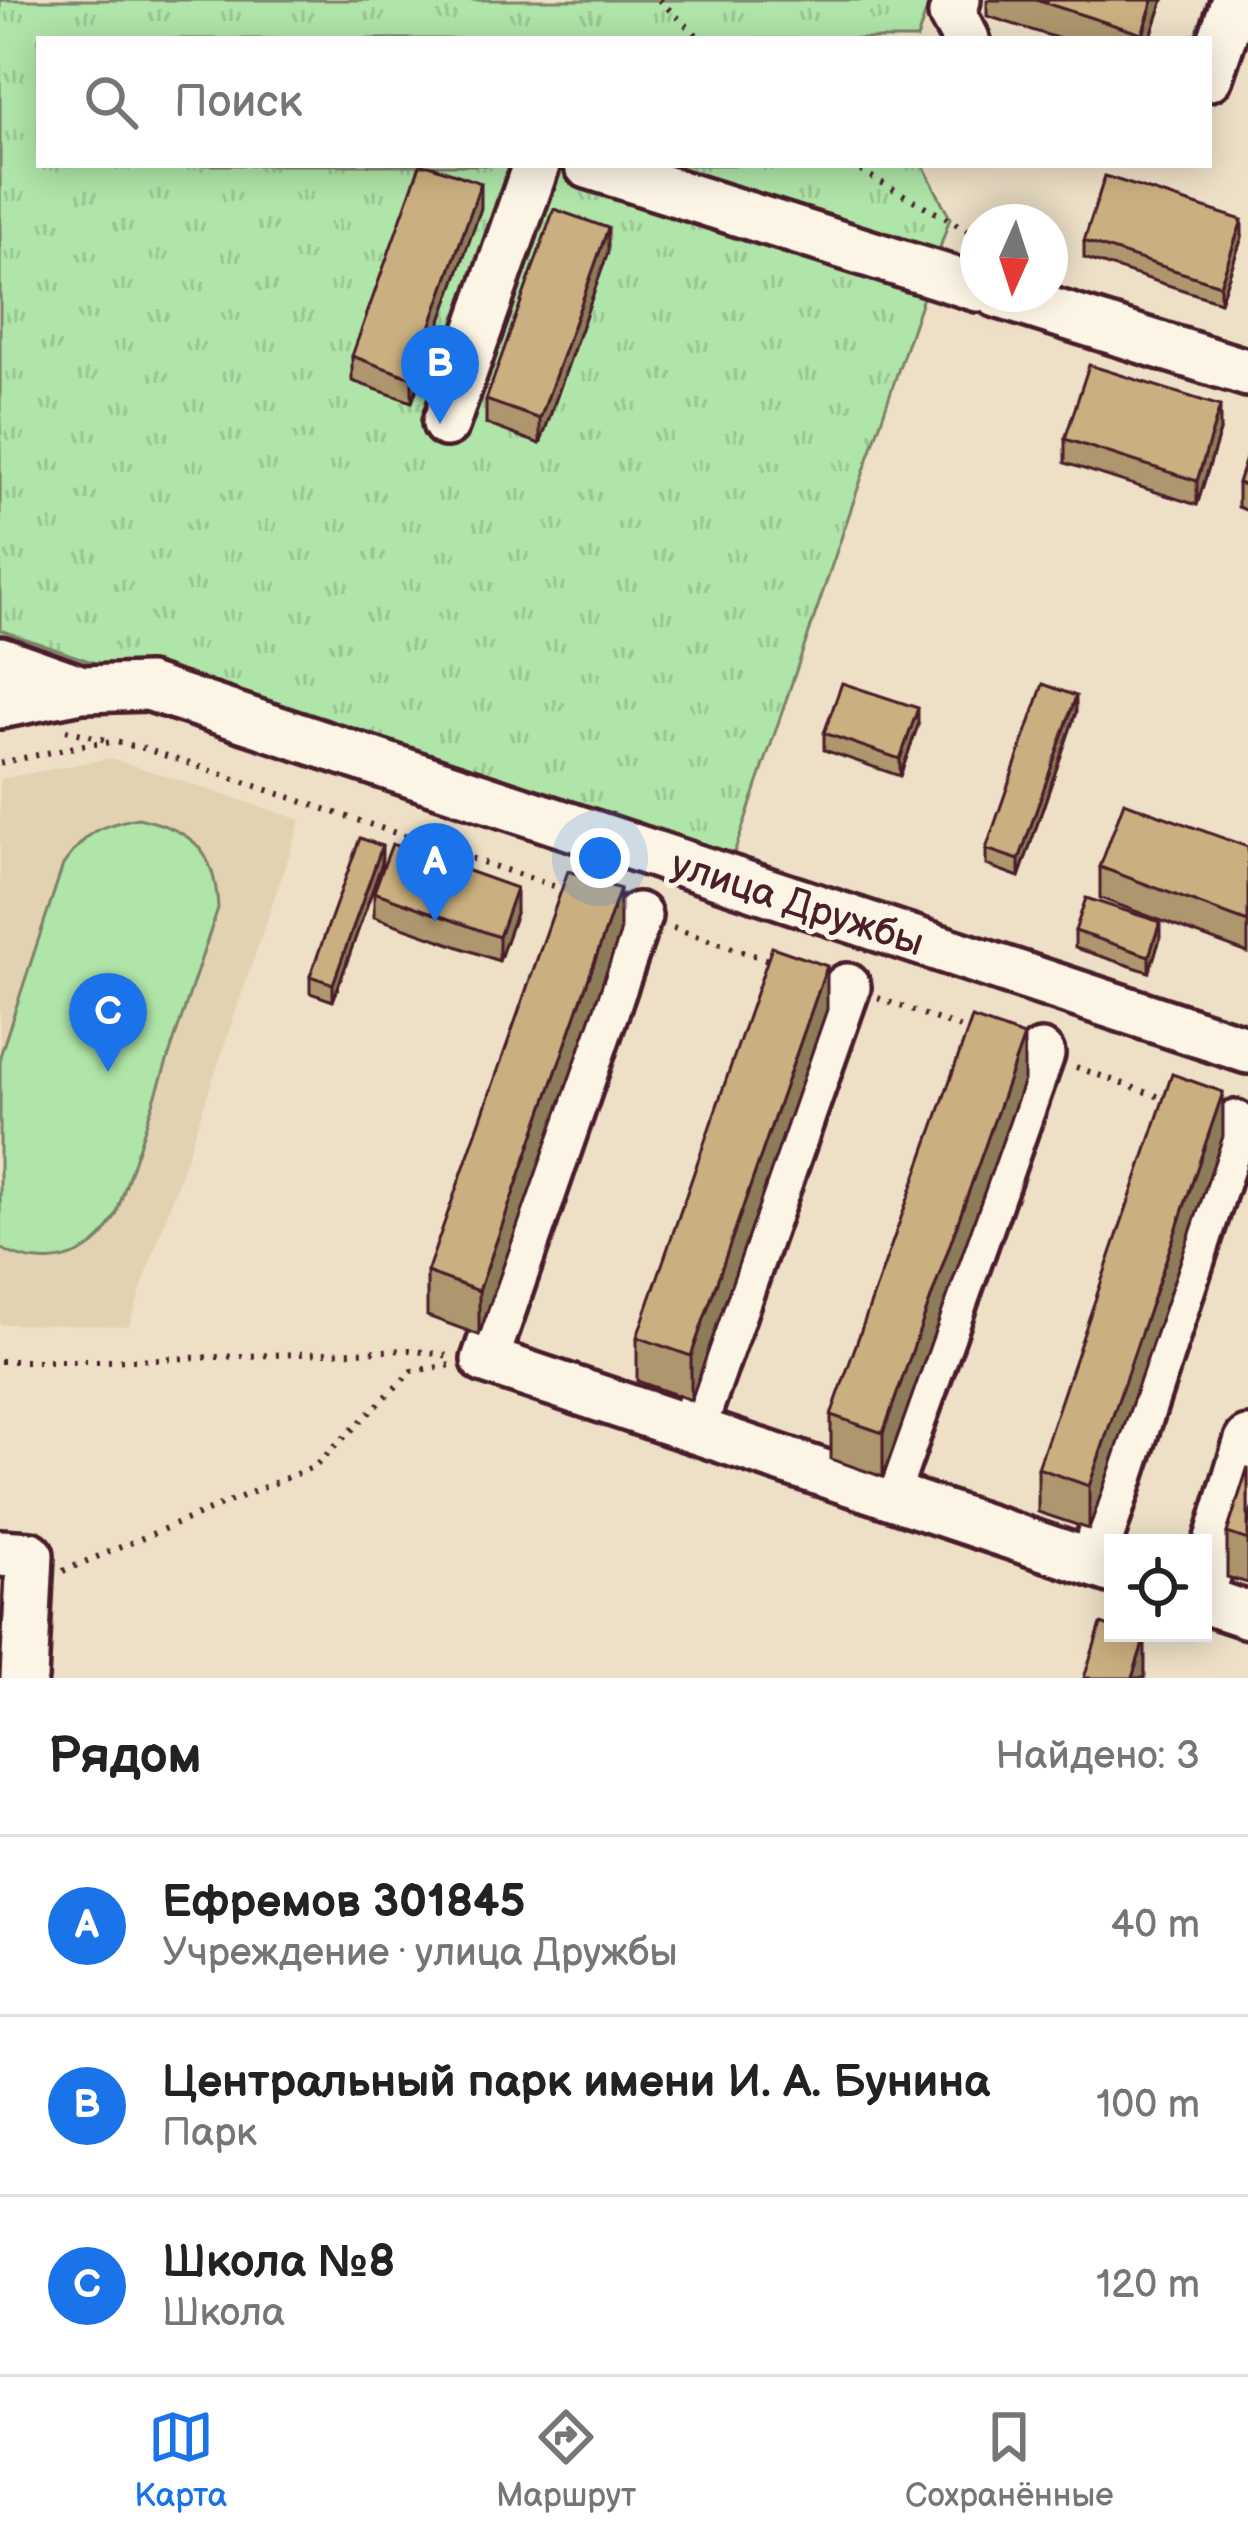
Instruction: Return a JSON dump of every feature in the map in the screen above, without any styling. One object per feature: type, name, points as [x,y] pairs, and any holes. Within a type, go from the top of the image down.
[{"type":"street","points":[[957,0],[952,14],[964,36]]},
{"type":"street","points":[[1212,68],[1235,0]]},
{"type":"street","points":[[446,423],[535,168]]},
{"type":"street","points":[[598,168],[960,282]]},
{"type":"street","points":[[1054,312],[1248,373]]},
{"type":"street","points":[[0,660],[82,689]]},
{"type":"street","name":"улица Дружбы","points":[[0,705],[82,689],[148,688],[1248,1050]]},
{"type":"street","points":[[638,916],[485,1360],[1102,1566],[1235,1124]]},
{"type":"street","points":[[692,1429],[847,987]]},
{"type":"street","points":[[886,1494],[1041,1054]]},
{"type":"street","points":[[1212,1559],[1248,1439]]},
{"type":"street","points":[[14,1570],[24,1678]]},
{"type":"street","points":[[1212,1603],[1248,1615]]},
{"type":"path","points":[[659,0],[698,36]]},
{"type":"path","points":[[855,168],[960,226]]},
{"type":"path","points":[[0,763],[84,745],[115,742],[143,748],[581,896]]},
{"type":"path","points":[[638,916],[784,966]]},
{"type":"path","points":[[847,987],[1170,1101]]},
{"type":"path","points":[[0,1361],[409,1350],[485,1360]]},
{"type":"path","points":[[14,1570],[182,1520],[315,1466],[412,1370],[485,1360]]},
{"type":"shaded area","points":[[110,758],[301,820],[129,1326],[0,1324],[0,779]]},
{"type":"green space","points":[[0,0],[930,0],[918,36],[36,36],[36,168],[925,168],[950,218],[732,859],[489,800],[0,630]]},
{"type":"green space","points":[[138,818],[173,829],[198,846],[212,871],[218,908],[116,1215],[102,1237],[76,1254],[51,1260],[25,1258],[0,1248],[0,1056],[63,865],[94,832]]},
{"type":"building","points":[[1036,0],[1153,0],[1142,34]]},
{"type":"building","points":[[419,168],[438,168],[481,183],[412,378],[352,356]]},
{"type":"building","points":[[1105,176],[1242,220],[1220,285],[1084,241]]},
{"type":"building","points":[[554,209],[608,228],[540,419],[486,400]]},
{"type":"building","points":[[1089,365],[1220,406],[1197,481],[1065,439]]},
{"type":"building","points":[[1248,453],[1248,486],[1238,483]]},
{"type":"building","points":[[842,683],[918,708],[900,759],[824,733]]},
{"type":"building","points":[[1043,684],[1076,696],[1019,860],[986,849]]},
{"type":"building","points":[[1124,802],[1248,847],[1248,922],[1100,867]]},
{"type":"building","points":[[360,838],[382,846],[333,984],[310,976]]},
{"type":"building","points":[[392,844],[516,888],[499,937],[374,892]]},
{"type":"building","points":[[568,871],[620,889],[479,1291],[427,1272]]},
{"type":"building","points":[[1086,898],[1160,922],[1149,956],[1075,931]]},
{"type":"building","points":[[772,947],[827,966],[691,1356],[637,1337]]},
{"type":"building","points":[[972,1018],[1024,1036],[883,1433],[831,1415]]},
{"type":"building","points":[[1172,1074],[1223,1092],[1089,1486],[1038,1468]]},
{"type":"building","points":[[1248,1467],[1248,1540],[1227,1533]]},
{"type":"building","points":[[1101,1624],[1104,1642],[1143,1642],[1132,1678],[1084,1678]]},
{"type":"place","name":"Центральный парк имени И. А. Бунина","points":[[440,424]]},
{"type":"place","name":"Ефремов 301845","points":[[435,922]]},
{"type":"place","name":"Школа №8","points":[[108,1072]]}]
